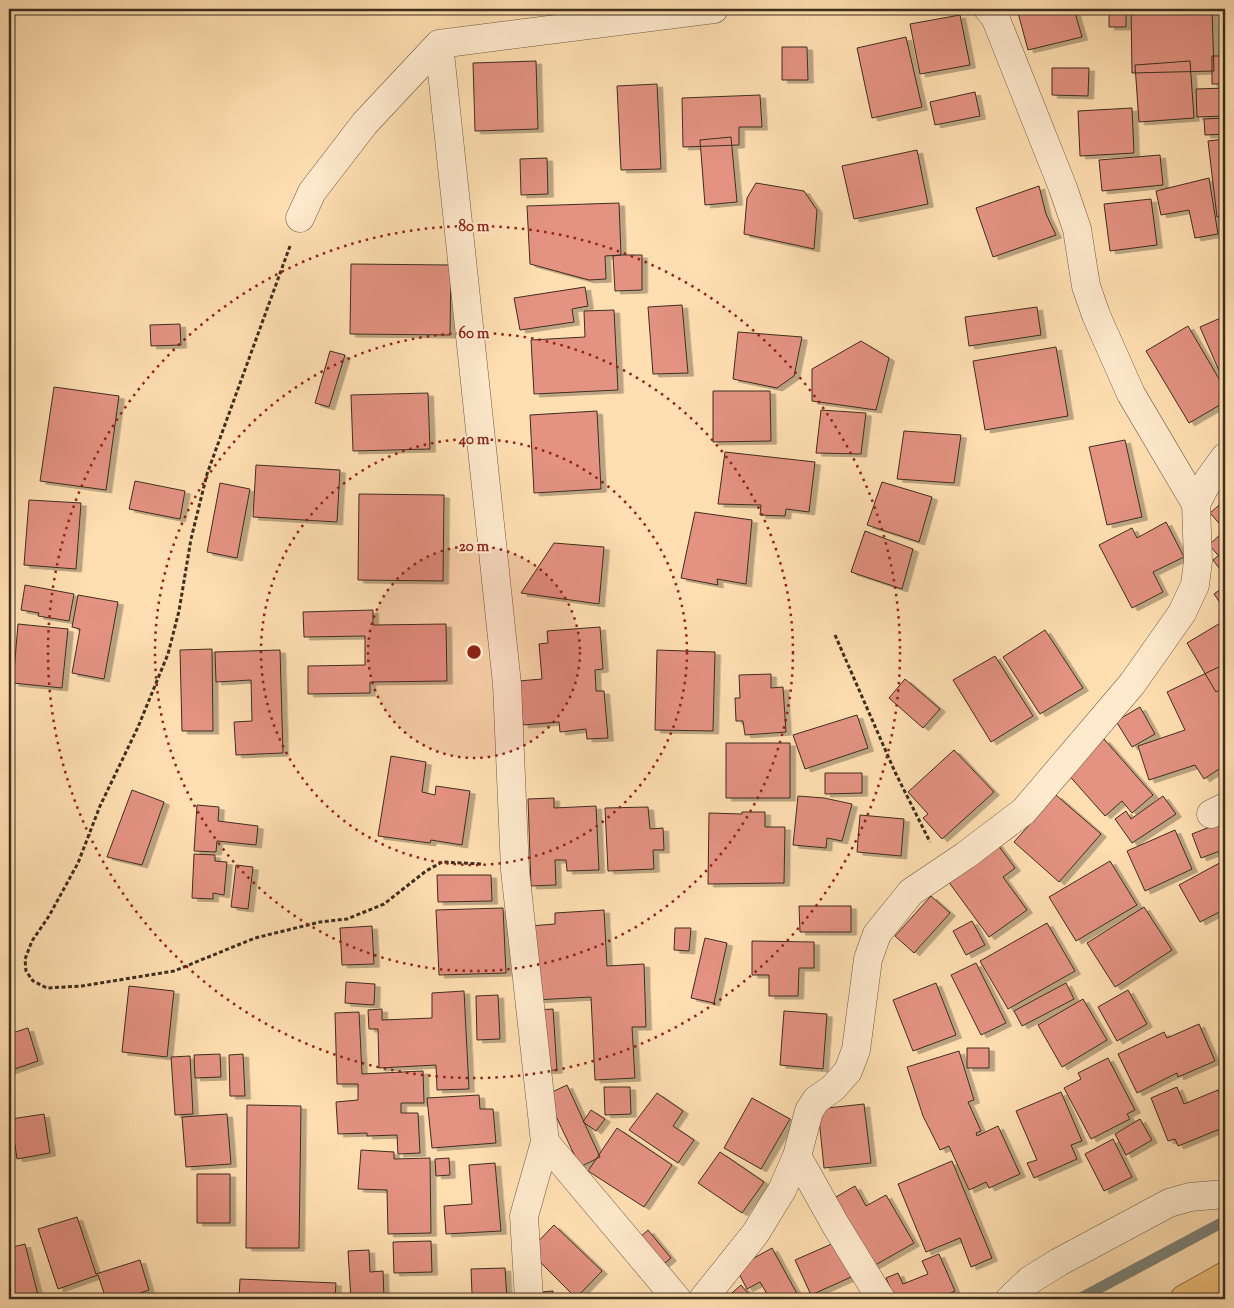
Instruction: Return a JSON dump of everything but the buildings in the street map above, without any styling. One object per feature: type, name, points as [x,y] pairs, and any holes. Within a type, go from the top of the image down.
[{"type":"main road","points":[[1184,1299],[1225,1276]]},
{"type":"street","points":[[300,218],[312,192],[365,124],[439,44],[714,9]]},
{"type":"street","points":[[703,1299],[755,1234],[782,1190],[797,1156],[810,1111],[816,1100],[833,1088],[848,1071],[856,1050],[868,959],[877,934],[911,892],[1024,811],[1132,684],[1182,613],[1196,585],[1198,561],[1196,504],[1130,394],[1096,315],[1086,286],[1077,229],[1063,188],[995,17],[988,9]]},
{"type":"street","points":[[439,44],[507,684],[515,870],[545,1142],[524,1216],[528,1299]]},
{"type":"street","points":[[1196,504],[1209,479],[1225,456]]},
{"type":"street","points":[[545,1142],[677,1299]]},
{"type":"street","points":[[797,1156],[835,1224],[881,1299]]},
{"type":"street","points":[[1010,1299],[1030,1280],[1059,1262],[1169,1203],[1190,1197],[1225,1194]]},
{"type":"path","points":[[300,218],[207,474],[191,540],[179,610],[168,654],[138,727],[100,806],[78,863],[49,916],[32,941],[26,959],[26,971],[33,981],[47,988],[82,986],[174,971],[255,938],[320,922],[347,919],[384,904],[426,870],[442,862],[470,862],[515,870]]},
{"type":"path","points":[[835,635],[895,772],[944,869]]},
{"type":"waterway","points":[[1079,1299],[1225,1221]]}]
